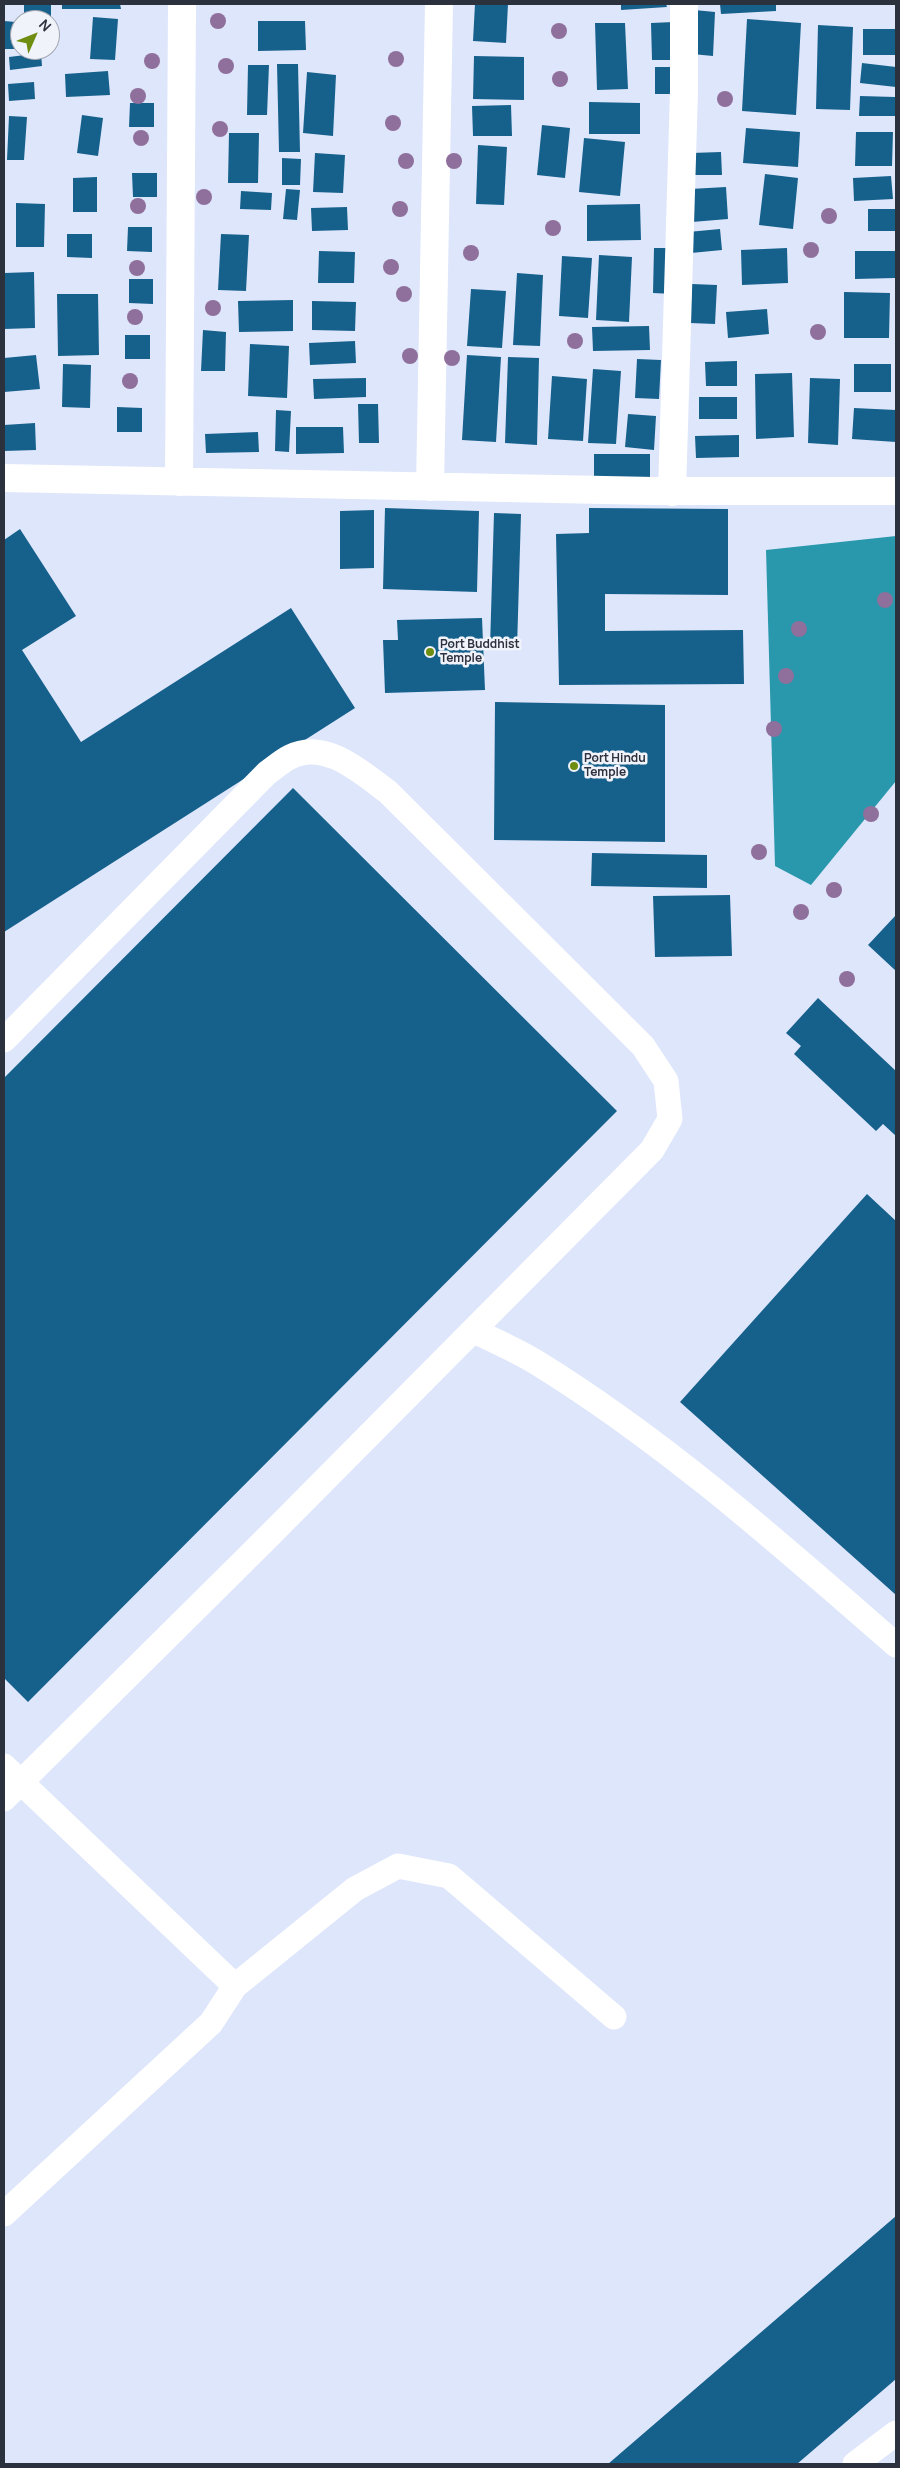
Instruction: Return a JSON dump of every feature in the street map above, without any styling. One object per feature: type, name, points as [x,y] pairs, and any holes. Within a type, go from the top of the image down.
[{"type":"street","points":[[179,482],[182,4]]},
{"type":"street","points":[[430,487],[439,4]]},
{"type":"street","points":[[672,492],[684,91],[684,4]]},
{"type":"street","points":[[4,478],[672,492],[896,491]]},
{"type":"lane","points":[[4,1040],[267,773],[290,756],[314,750],[347,762],[388,792],[643,1046],[666,1081],[670,1119],[652,1150],[474,1331],[9,1783],[235,1986]]},
{"type":"lane","points":[[474,1331],[537,1362],[604,1406],[673,1457],[768,1532],[896,1645]]},
{"type":"lane","points":[[4,2214],[211,2023],[235,1986],[355,1889],[398,1866],[449,1876],[614,2017]]},
{"type":"lane","points":[[855,2464],[896,2434]]},
{"type":"water","points":[[896,536],[896,781],[811,885],[775,866],[766,550]]},
{"type":"building","points":[[24,4],[51,4],[51,10],[24,10]]},
{"type":"building","points":[[62,4],[120,4],[121,9],[62,9]]},
{"type":"building","points":[[475,4],[508,4],[506,43],[473,41]]},
{"type":"building","points":[[621,4],[666,4],[667,7],[621,10]]},
{"type":"building","points":[[720,4],[776,4],[776,11],[721,14]]},
{"type":"building","points":[[694,10],[715,12],[713,56],[692,54]]},
{"type":"building","points":[[93,17],[118,19],[115,60],[90,59]]},
{"type":"building","points":[[747,19],[801,23],[796,115],[742,111]]},
{"type":"building","points":[[4,21],[10,22],[10,49],[4,49]]},
{"type":"building","points":[[258,21],[305,21],[306,50],[258,51]]},
{"type":"building","points":[[674,22],[675,60],[652,60],[651,23]]},
{"type":"building","points":[[595,23],[625,23],[628,89],[597,90]]},
{"type":"building","points":[[818,25],[853,27],[850,110],[816,109]]},
{"type":"building","points":[[863,29],[896,29],[896,55],[863,55]]},
{"type":"building","points":[[474,56],[524,57],[524,100],[473,99]]},
{"type":"building","points":[[9,57],[10,60],[42,60],[42,66],[10,70]]},
{"type":"building","points":[[862,63],[896,67],[896,87],[860,83]]},
{"type":"building","points":[[277,64],[298,64],[300,152],[279,152]]},
{"type":"building","points":[[248,65],[269,65],[267,115],[247,115]]},
{"type":"building","points":[[655,67],[672,67],[672,94],[655,94]]},
{"type":"building","points":[[108,71],[110,95],[66,97],[65,74]]},
{"type":"building","points":[[307,72],[336,75],[333,136],[303,133]]},
{"type":"building","points":[[34,82],[35,99],[9,101],[8,84]]},
{"type":"building","points":[[860,96],[895,97],[895,116],[859,116]]},
{"type":"building","points":[[589,102],[640,103],[640,134],[589,134]]},
{"type":"building","points":[[130,103],[154,103],[154,127],[129,127]]},
{"type":"building","points":[[511,105],[512,136],[473,136],[472,106]]},
{"type":"building","points":[[82,115],[103,118],[98,156],[77,153]]},
{"type":"building","points":[[9,116],[27,117],[24,160],[7,160]]},
{"type":"building","points":[[542,125],[570,128],[565,178],[537,175]]},
{"type":"building","points":[[746,128],[800,132],[798,167],[743,163]]},
{"type":"building","points":[[856,132],[893,132],[892,166],[855,166]]},
{"type":"building","points":[[229,133],[259,133],[258,183],[228,183]]},
{"type":"building","points":[[584,138],[625,142],[620,196],[579,192]]},
{"type":"building","points":[[478,145],[507,147],[504,205],[476,204]]},
{"type":"building","points":[[721,152],[722,175],[692,175],[691,153]]},
{"type":"building","points":[[315,153],[345,155],[343,193],[313,192]]},
{"type":"building","points":[[282,158],[301,159],[300,185],[282,185]]},
{"type":"building","points":[[132,173],[157,173],[157,197],[133,197]]},
{"type":"building","points":[[765,174],[798,178],[793,229],[759,225]]},
{"type":"building","points":[[891,176],[893,199],[854,201],[853,178]]},
{"type":"building","points":[[97,177],[97,212],[73,212],[73,178]]},
{"type":"building","points":[[726,187],[728,219],[692,222],[690,189]]},
{"type":"building","points":[[286,189],[300,190],[297,220],[283,219]]},
{"type":"building","points":[[241,191],[272,193],[271,210],[240,209]]},
{"type":"building","points":[[16,203],[45,204],[44,247],[16,247]]},
{"type":"building","points":[[640,204],[641,240],[587,241],[587,205]]},
{"type":"building","points":[[347,207],[348,230],[312,231],[311,208]]},
{"type":"building","points":[[868,209],[896,209],[896,231],[868,231]]},
{"type":"building","points":[[128,227],[152,227],[152,252],[127,251]]},
{"type":"building","points":[[720,229],[722,250],[691,253],[688,232]]},
{"type":"building","points":[[67,234],[92,234],[92,258],[67,257]]},
{"type":"building","points":[[221,234],[249,235],[246,291],[218,290]]},
{"type":"building","points":[[654,248],[674,248],[673,294],[653,293]]},
{"type":"building","points":[[787,248],[788,283],[742,285],[741,250]]},
{"type":"building","points":[[319,251],[355,252],[354,283],[318,283]]},
{"type":"building","points":[[855,251],[895,251],[895,278],[855,279]]},
{"type":"building","points":[[599,255],[632,257],[629,322],[596,320]]},
{"type":"building","points":[[562,256],[592,258],[588,318],[559,316]]},
{"type":"building","points":[[34,272],[35,328],[4,329],[4,273]]},
{"type":"building","points":[[517,273],[543,275],[540,346],[513,345]]},
{"type":"building","points":[[129,279],[153,279],[153,304],[129,303]]},
{"type":"building","points":[[692,284],[717,285],[715,324],[690,323]]},
{"type":"building","points":[[471,289],[506,291],[502,348],[467,346]]},
{"type":"building","points":[[844,292],[890,293],[889,338],[844,338]]},
{"type":"building","points":[[57,294],[98,294],[99,355],[58,356]]},
{"type":"building","points":[[293,300],[293,331],[239,332],[238,301]]},
{"type":"building","points":[[312,301],[356,302],[355,331],[312,330]]},
{"type":"building","points":[[767,309],[769,334],[728,338],[726,312]]},
{"type":"building","points":[[649,326],[650,350],[593,351],[592,327]]},
{"type":"building","points":[[203,330],[226,332],[225,371],[201,371]]},
{"type":"building","points":[[125,335],[150,335],[150,359],[125,359]]},
{"type":"building","points":[[355,341],[356,363],[310,365],[309,343]]},
{"type":"building","points":[[250,344],[289,346],[287,398],[248,396]]},
{"type":"building","points":[[36,355],[40,389],[4,392],[4,358]]},
{"type":"building","points":[[467,355],[501,357],[496,442],[462,440]]},
{"type":"building","points":[[508,357],[539,358],[537,445],[505,443]]},
{"type":"building","points":[[637,359],[661,360],[659,399],[635,398]]},
{"type":"building","points":[[737,361],[737,386],[706,386],[705,362]]},
{"type":"building","points":[[63,364],[91,365],[90,408],[62,407]]},
{"type":"building","points":[[854,364],[891,364],[891,392],[854,392]]},
{"type":"building","points":[[593,369],[621,371],[616,444],[588,443]]},
{"type":"building","points":[[792,373],[794,437],[756,439],[755,374]]},
{"type":"building","points":[[552,376],[587,379],[583,441],[548,439]]},
{"type":"building","points":[[366,378],[366,397],[314,399],[313,379]]},
{"type":"building","points":[[810,378],[840,379],[838,445],[808,443]]},
{"type":"building","points":[[699,397],[737,397],[737,419],[699,419]]},
{"type":"building","points":[[358,404],[378,404],[379,443],[359,443]]},
{"type":"building","points":[[117,407],[142,408],[142,432],[117,432]]},
{"type":"building","points":[[854,408],[896,410],[896,442],[852,439]]},
{"type":"building","points":[[276,410],[291,411],[289,452],[275,451]]},
{"type":"building","points":[[628,414],[656,416],[654,450],[625,447]]},
{"type":"building","points":[[35,423],[36,450],[4,451],[4,425]]},
{"type":"building","points":[[296,427],[343,427],[344,453],[296,454]]},
{"type":"building","points":[[258,432],[259,452],[206,453],[205,434]]},
{"type":"building","points":[[739,435],[739,457],[696,458],[695,436]]},
{"type":"building","points":[[594,454],[650,454],[650,482],[594,483]]},
{"type":"building","points":[[385,508],[479,511],[477,592],[383,589]]},
{"type":"building","points":[[589,508],[728,509],[728,595],[605,594],[605,631],[743,630],[744,684],[559,685],[556,534],[589,533]]},
{"type":"building","points":[[374,510],[374,568],[340,569],[340,511]]},
{"type":"building","points":[[494,513],[521,514],[517,648],[490,647]]},
{"type":"building","points":[[20,529],[76,616],[22,650],[81,742],[291,608],[355,708],[4,932],[4,540]]},
{"type":"building","points":[[482,618],[485,690],[385,693],[383,640],[398,640],[397,620]]},
{"type":"building","points":[[495,702],[665,705],[665,842],[494,840]]},
{"type":"building","points":[[293,788],[617,1111],[28,1702],[4,1678],[4,1078]]},
{"type":"building","points":[[592,853],[707,855],[707,888],[591,886]]},
{"type":"building","points":[[730,895],[732,956],[655,957],[653,896]]},
{"type":"building","points":[[896,915],[896,971],[868,945]]},
{"type":"building","points":[[818,998],[896,1071],[896,1136],[883,1124],[876,1131],[794,1054],[801,1046],[786,1033]]},
{"type":"building","points":[[867,1194],[896,1221],[896,1595],[680,1402]]},
{"type":"building","points":[[896,2216],[896,2379],[797,2464],[608,2464]]},
{"type":"place","name":"Port Buddhist Temple","points":[[430,652]]},
{"type":"place","name":"Port Hindu Temple","points":[[574,766]]}]
